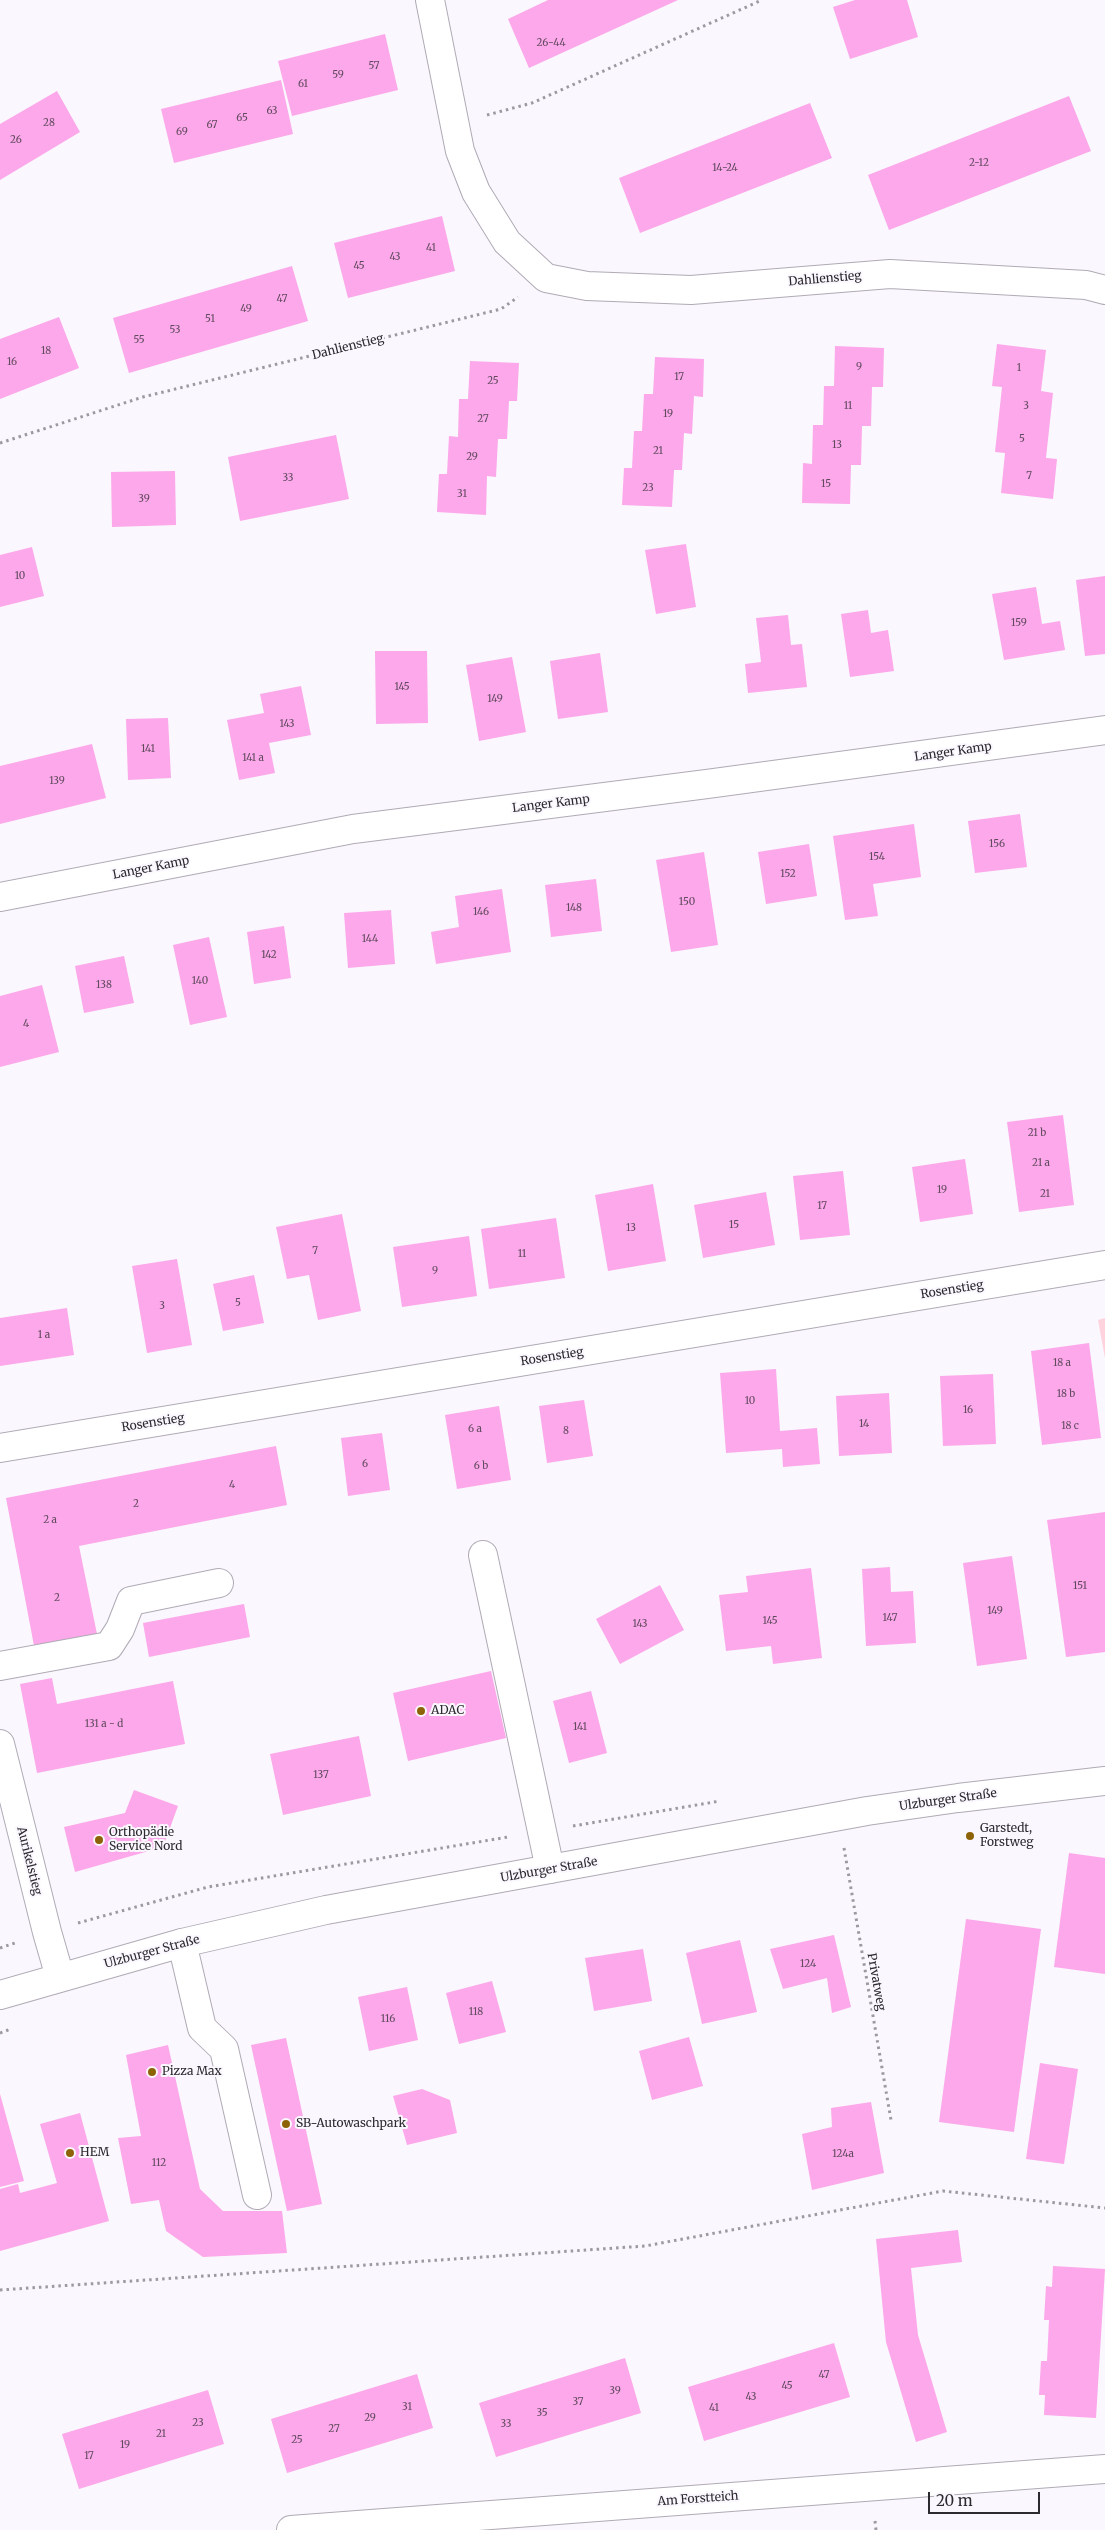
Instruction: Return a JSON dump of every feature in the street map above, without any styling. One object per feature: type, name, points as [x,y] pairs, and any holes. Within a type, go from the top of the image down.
[{"type":"street","points":[[430,0],[460,151],[476,192],[507,242],[546,278]]},
{"type":"street","name":"Dahlienstieg","points":[[546,278],[587,286],[691,290],[890,274],[1086,285],[1105,290]]},
{"type":"street","name":"Langer Kamp","points":[[0,897],[353,829],[717,783],[1105,730]]},
{"type":"street","name":"Rosenstieg","points":[[0,1448],[1105,1265]]},
{"type":"street","points":[[483,1555],[550,1869]]},
{"type":"street","points":[[0,1666],[109,1646],[120,1629],[131,1601],[219,1583]]},
{"type":"street","name":"Aurikelstieg","points":[[0,1744],[60,1977]]},
{"type":"street","name":"Ulzburger Straße","points":[[0,1996],[60,1977],[182,1944],[326,1910],[867,1811],[958,1798],[1105,1781]]},
{"type":"street","points":[[182,1944],[202,2028],[224,2049],[257,2195]]},
{"type":"street","name":"Am Forstteich","points":[[290,2530],[1105,2469]]},
{"type":"path","points":[[454,124],[532,103],[762,0]]},
{"type":"path","name":"Dahlienstieg","points":[[0,443],[143,397],[501,309],[546,278]]},
{"type":"path","name":"Privatweg","points":[[844,1847],[891,2120]]},
{"type":"path","points":[[0,2290],[645,2246],[943,2191],[1105,2208]]},
{"type":"shaded area","points":[[1105,1318],[1105,1358],[1098,1320]]},
{"type":"building","points":[[548,0],[678,0],[529,68],[508,19]]},
{"type":"building","points":[[855,0],[907,0],[918,37],[850,59],[833,7]]},
{"type":"building","points":[[385,34],[398,90],[292,116],[278,61]]},
{"type":"building","points":[[281,80],[293,134],[174,163],[161,109]]},
{"type":"building","points":[[57,91],[80,132],[0,180],[0,124]]},
{"type":"building","points":[[1069,96],[1091,151],[889,230],[868,175]]},
{"type":"building","points":[[810,103],[832,158],[640,233],[619,178]]},
{"type":"building","points":[[442,216],[455,271],[348,298],[334,243]]},
{"type":"building","points":[[292,266],[308,321],[129,373],[113,318]]},
{"type":"building","points":[[59,317],[79,368],[0,399],[0,339]]},
{"type":"building","points":[[997,344],[1046,350],[1041,391],[1053,393],[1046,458],[1057,459],[1053,499],[1001,493],[1005,453],[995,452],[1002,387],[992,386]]},
{"type":"building","points":[[835,346],[884,348],[883,387],[872,387],[871,426],[862,426],[861,465],[851,465],[850,504],[802,503],[803,463],[812,464],[813,425],[823,425],[824,386],[834,386]]},
{"type":"building","points":[[655,357],[704,359],[703,397],[694,396],[692,434],[684,433],[682,470],[674,470],[672,507],[622,505],[624,468],[632,468],[634,431],[642,431],[644,394],[653,394]]},
{"type":"building","points":[[470,361],[519,363],[517,401],[509,401],[507,439],[498,439],[496,477],[487,476],[486,515],[437,512],[439,474],[447,474],[449,436],[458,437],[459,399],[468,399]]},
{"type":"building","points":[[336,435],[349,499],[240,521],[228,457]]},
{"type":"building","points":[[175,471],[176,525],[112,527],[111,472]]},
{"type":"building","points":[[686,544],[696,607],[656,614],[645,550]]},
{"type":"building","points":[[32,547],[44,596],[0,607],[0,555]]},
{"type":"building","points":[[1105,576],[1105,654],[1085,656],[1076,580]]},
{"type":"building","points":[[1036,587],[1042,624],[1060,621],[1065,650],[1004,660],[992,594]]},
{"type":"building","points":[[868,610],[871,633],[888,630],[894,671],[850,677],[841,614]]},
{"type":"building","points":[[788,615],[791,645],[802,644],[807,687],[748,693],[745,664],[761,662],[756,618]]},
{"type":"building","points":[[375,651],[427,651],[428,723],[376,724]]},
{"type":"building","points":[[600,653],[608,712],[558,719],[550,661]]},
{"type":"building","points":[[512,657],[526,732],[479,741],[466,665]]},
{"type":"building","points":[[301,686],[311,735],[269,743],[275,773],[239,780],[227,720],[264,713],[260,694]]},
{"type":"building","points":[[168,718],[171,778],[128,780],[126,719]]},
{"type":"building","points":[[92,744],[106,798],[0,824],[0,766]]},
{"type":"building","points":[[1020,814],[1027,867],[975,873],[968,821]]},
{"type":"building","points":[[914,824],[921,877],[873,884],[878,916],[845,920],[833,836]]},
{"type":"building","points":[[809,844],[817,896],[766,904],[758,852]]},
{"type":"building","points":[[704,852],[718,945],[671,952],[656,860]]},
{"type":"building","points":[[596,879],[602,931],[551,937],[545,885]]},
{"type":"building","points":[[502,889],[511,952],[436,964],[431,932],[459,927],[455,896]]},
{"type":"building","points":[[391,910],[395,964],[348,968],[344,913]]},
{"type":"building","points":[[284,926],[291,978],[254,984],[247,932]]},
{"type":"building","points":[[209,937],[227,1017],[190,1025],[173,945]]},
{"type":"building","points":[[124,956],[134,1003],[84,1013],[75,966]]},
{"type":"building","points":[[42,985],[59,1052],[0,1067],[0,996]]},
{"type":"building","points":[[1063,1115],[1074,1205],[1019,1212],[1007,1122]]},
{"type":"building","points":[[965,1159],[973,1214],[920,1222],[912,1167]]},
{"type":"building","points":[[843,1171],[850,1235],[800,1240],[793,1176]]},
{"type":"building","points":[[653,1184],[666,1261],[608,1271],[595,1195]]},
{"type":"building","points":[[766,1192],[775,1245],[703,1258],[694,1205]]},
{"type":"building","points":[[342,1214],[361,1311],[318,1320],[309,1275],[287,1279],[276,1227]]},
{"type":"building","points":[[556,1218],[565,1278],[489,1289],[481,1229]]},
{"type":"building","points":[[469,1236],[477,1296],[402,1307],[393,1247]]},
{"type":"building","points":[[177,1259],[192,1345],[147,1353],[132,1266]]},
{"type":"building","points":[[254,1275],[264,1323],[223,1331],[213,1284]]},
{"type":"building","points":[[67,1308],[74,1355],[0,1366],[0,1318]]},
{"type":"building","points":[[1089,1343],[1101,1438],[1042,1445],[1031,1351]]},
{"type":"building","points":[[776,1369],[780,1431],[817,1428],[820,1464],[783,1467],[782,1449],[726,1453],[720,1373]]},
{"type":"building","points":[[993,1374],[996,1444],[943,1446],[940,1376]]},
{"type":"building","points":[[889,1393],[892,1453],[839,1456],[836,1396]]},
{"type":"building","points":[[584,1400],[593,1456],[547,1463],[539,1406]]},
{"type":"building","points":[[499,1406],[511,1480],[457,1489],[445,1415]]},
{"type":"building","points":[[382,1433],[390,1490],[348,1496],[341,1438]]},
{"type":"building","points":[[276,1446],[287,1505],[79,1546],[98,1639],[35,1651],[6,1498]]},
{"type":"building","points":[[1105,1512],[1105,1652],[1066,1657],[1047,1520]]},
{"type":"building","points":[[1012,1556],[1027,1659],[977,1666],[963,1563]]},
{"type":"building","points":[[890,1567],[891,1592],[913,1591],[916,1643],[866,1646],[862,1569]]},
{"type":"building","points":[[811,1568],[822,1658],[773,1664],[771,1646],[726,1651],[719,1595],[748,1592],[746,1576]]},
{"type":"building","points":[[660,1585],[684,1630],[620,1664],[596,1619]]},
{"type":"building","points":[[244,1604],[250,1637],[149,1657],[143,1623]]},
{"type":"building","points":[[491,1671],[506,1738],[408,1761],[393,1693]]},
{"type":"building","points":[[52,1678],[57,1704],[173,1681],[185,1744],[37,1773],[20,1684]]},
{"type":"building","points":[[591,1691],[607,1753],[569,1763],[553,1701]]},
{"type":"building","points":[[359,1736],[371,1796],[283,1815],[270,1754]]},
{"type":"building","points":[[134,1790],[178,1806],[163,1847],[75,1872],[64,1827],[125,1813]]},
{"type":"building","points":[[1069,1853],[1105,1858],[1105,1974],[1054,1967]]},
{"type":"building","points":[[966,1919],[1041,1929],[1014,2132],[939,2122]]},
{"type":"building","points":[[834,1935],[851,2007],[832,2013],[827,1978],[783,1989],[770,1949]]},
{"type":"building","points":[[740,1940],[757,2012],[702,2024],[686,1953]]},
{"type":"building","points":[[643,1949],[652,2001],[594,2011],[585,1958]]},
{"type":"building","points":[[492,1981],[506,2032],[459,2044],[446,1993]]},
{"type":"building","points":[[407,1987],[418,2040],[369,2051],[358,1997]]},
{"type":"building","points":[[689,2037],[703,2086],[652,2100],[639,2051]]},
{"type":"building","name":"SB-Autowaschpark","points":[[286,2038],[322,2204],[287,2211],[251,2045]]},
{"type":"building","points":[[168,2045],[200,2189],[223,2211],[282,2211],[287,2253],[203,2257],[166,2231],[159,2200],[131,2204],[118,2138],[141,2136],[126,2055]]},
{"type":"building","points":[[1040,2063],[1078,2069],[1064,2164],[1026,2159]]},
{"type":"building","points":[[422,2089],[450,2100],[457,2133],[407,2145],[393,2096]]},
{"type":"building","points":[[0,2094],[24,2181],[0,2187]]},
{"type":"building","points":[[871,2102],[884,2173],[812,2190],[802,2134],[832,2127],[831,2108]]},
{"type":"building","name":"HEM","points":[[80,2113],[109,2221],[0,2251],[0,2189],[18,2184],[20,2193],[57,2183],[40,2124]]},
{"type":"building","points":[[958,2230],[962,2262],[911,2268],[918,2335],[947,2432],[916,2442],[886,2342],[876,2239]]},
{"type":"building","points":[[1053,2266],[1105,2269],[1096,2418],[1044,2415],[1045,2395],[1039,2395],[1041,2361],[1047,2361],[1049,2320],[1044,2320],[1046,2286],[1052,2287]]},
{"type":"building","points":[[834,2343],[850,2397],[704,2441],[688,2387]]},
{"type":"building","points":[[625,2358],[641,2413],[496,2457],[479,2403]]},
{"type":"building","points":[[417,2374],[433,2428],[287,2473],[271,2419]]},
{"type":"building","points":[[208,2390],[224,2444],[79,2489],[62,2434]]},
{"type":"place","name":"ADAC","points":[[421,1711]]},
{"type":"place","name":"Garstedt, Forstweg","points":[[970,1836]]},
{"type":"place","name":"Orthopädie Service Nord","points":[[99,1840]]},
{"type":"place","name":"Pizza Max","points":[[152,2072]]},
{"type":"place","name":"SB-Autowaschpark","points":[[286,2124]]},
{"type":"place","name":"HEM","points":[[70,2153]]}]
